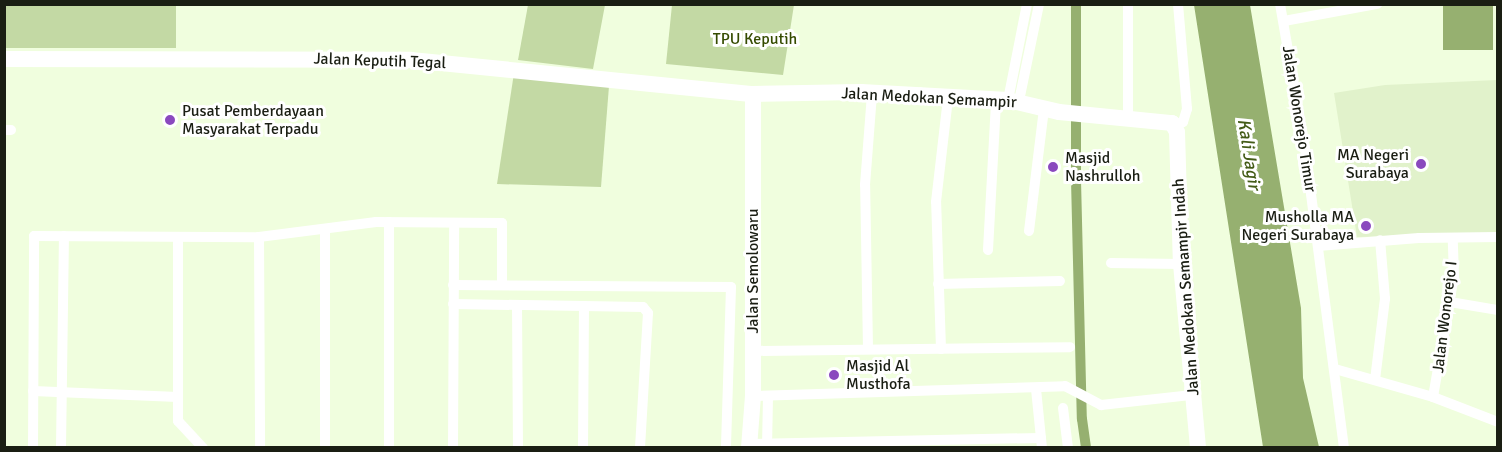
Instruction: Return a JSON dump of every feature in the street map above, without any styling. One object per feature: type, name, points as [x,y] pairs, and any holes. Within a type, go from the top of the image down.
[{"type":"main road","name":"Jalan Keputih Tegal","points":[[4,59],[411,60],[753,94]]},
{"type":"main road","name":"Jalan Medokan Semampir","points":[[753,94],[872,93],[1008,100],[1052,110],[1128,117],[1175,126]]},
{"type":"main road","name":"Jalan Semolowaru","points":[[749,446],[761,396],[753,351],[753,94]]},
{"type":"main road","name":"Jalan Medokan Semampir Indah","points":[[1175,126],[1182,264],[1198,447]]},
{"type":"street","points":[[988,250],[1008,100],[1027,4]]},
{"type":"street","points":[[1008,100],[1039,4]]},
{"type":"street","points":[[1128,4],[1128,117]]},
{"type":"street","points":[[1175,126],[1183,122],[1187,110],[1178,4]]},
{"type":"street","name":"Jalan Wonorejo Timur","points":[[1280,4],[1318,246],[1344,447]]},
{"type":"street","points":[[1284,21],[1377,4]]},
{"type":"street","points":[[868,349],[865,185],[872,93]]},
{"type":"street","points":[[941,348],[936,202],[948,98]]},
{"type":"street","points":[[1029,231],[1052,110]]},
{"type":"street","points":[[389,222],[389,447]]},
{"type":"street","points":[[33,447],[34,236],[259,237],[389,222],[502,223],[502,285]]},
{"type":"street","points":[[453,447],[454,223]]},
{"type":"street","points":[[325,229],[325,447]]},
{"type":"street","points":[[61,447],[64,236]]},
{"type":"street","points":[[178,237],[178,421],[202,447]]},
{"type":"street","points":[[259,237],[260,447]]},
{"type":"street","name":"Jalan Wonorejo I","points":[[1318,246],[1380,240],[1497,237]]},
{"type":"street","name":"Jalan Wonorejo I","points":[[1433,397],[1450,302],[1453,238]]},
{"type":"street","points":[[1376,380],[1385,299],[1380,240]]},
{"type":"street","points":[[1111,263],[1182,264]]},
{"type":"street","points":[[938,284],[1060,281]]},
{"type":"street","points":[[453,285],[730,287],[726,447]]},
{"type":"street","points":[[1450,302],[1497,310]]},
{"type":"street","points":[[453,304],[643,307],[648,313],[640,447]]},
{"type":"street","points":[[518,305],[518,447]]},
{"type":"street","points":[[583,447],[584,306]]},
{"type":"street","points":[[753,351],[1071,347]]},
{"type":"street","points":[[1335,369],[1433,397],[1497,422]]},
{"type":"street","points":[[767,446],[761,396],[1071,388],[1090,402],[1101,405],[1192,395]]},
{"type":"street","points":[[749,446],[1042,442],[1036,389]]},
{"type":"street","points":[[33,391],[178,396]]},
{"type":"street","points":[[1063,408],[1068,447]]},
{"type":"shaded area","name":"MA Negeri Surabaya","points":[[1497,80],[1497,234],[1357,237],[1334,93],[1385,85]]},
{"type":"green space","points":[[4,5],[176,5],[176,48],[4,48]]},
{"type":"green space","points":[[528,5],[605,5],[593,69],[518,60]]},
{"type":"green space","name":"TPU Keputih","points":[[672,5],[794,5],[783,75],[666,64]]},
{"type":"green space","points":[[514,73],[609,86],[601,187],[497,184]]},
{"type":"water","name":"Kali Jagir","points":[[1194,5],[1250,5],[1301,308],[1303,378],[1319,447],[1263,447]]},
{"type":"water","points":[[1443,5],[1493,5],[1493,50],[1443,50]]},
{"type":"waterway","points":[[1076,4],[1076,180],[1082,419],[1086,448]]},
{"type":"place","name":"Pusat Pemberdayaan Masyarakat Terpadu","points":[[170,120]]},
{"type":"place","name":"MA Negeri Surabaya","points":[[1421,164]]},
{"type":"place","name":"Masjid Nashrulloh","points":[[1053,167]]},
{"type":"place","name":"Musholla MA Negeri Surabaya","points":[[1366,226]]},
{"type":"place","name":"Masjid Al Musthofa","points":[[834,375]]}]
